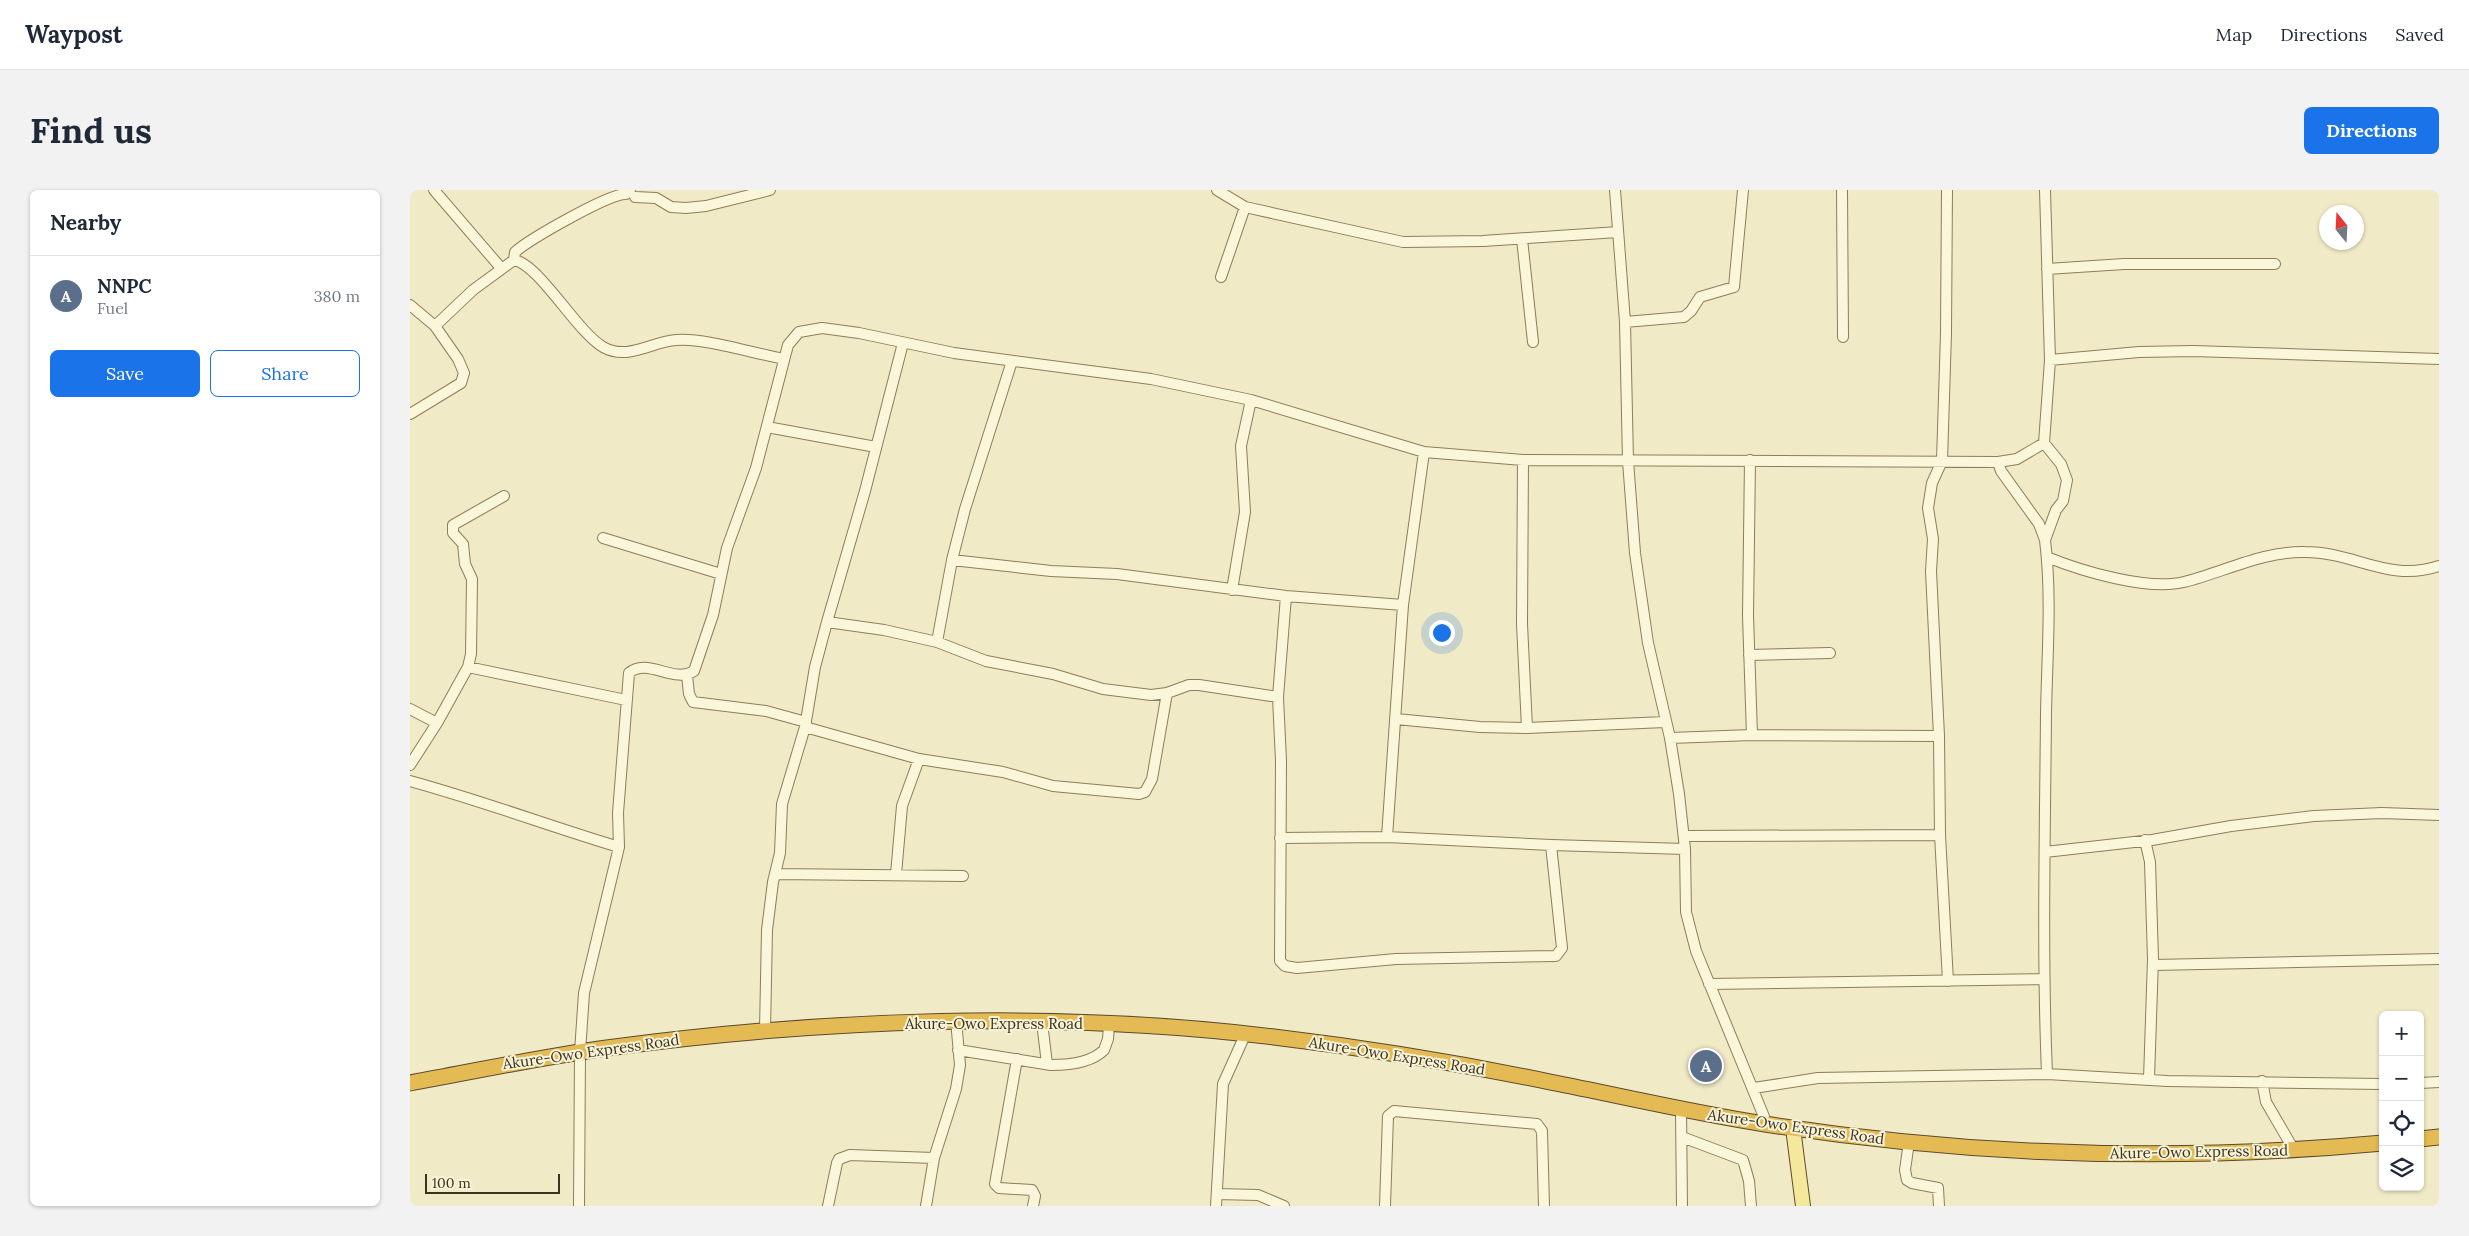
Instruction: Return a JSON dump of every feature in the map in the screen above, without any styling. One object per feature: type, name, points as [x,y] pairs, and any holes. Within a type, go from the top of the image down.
[{"type":"highway","name":"Akure-Owo Express Road","points":[[410,1083],[580,1052],[765,1030],[956,1020],[1042,1022],[1185,1028],[1338,1045],[1460,1064],[1681,1110],[1793,1128],[1909,1142],[2082,1153],[2201,1154],[2379,1144]]},
{"type":"highway","points":[[2424,1139],[2439,1137]]},
{"type":"main road","points":[[1793,1128],[1803,1206]]},
{"type":"street","points":[[434,190],[502,268]]},
{"type":"street","points":[[435,326],[473,290],[514,260],[515,252],[527,241],[620,194],[632,193],[656,198],[671,207],[686,208],[706,206],[770,190]]},
{"type":"street","points":[[1217,190],[1245,207],[1403,242],[1522,239],[1618,232]]},
{"type":"street","points":[[1615,190],[1625,322],[1628,461],[1635,552],[1648,644],[1670,738],[1684,836],[1686,912],[1690,932],[1709,984],[1754,1088],[1767,1124]]},
{"type":"street","points":[[1625,322],[1684,316],[1691,311],[1700,297],[1734,288],[1743,190]]},
{"type":"street","points":[[1842,190],[1843,336]]},
{"type":"street","points":[[1947,190],[1946,333],[1942,461],[1932,483],[1928,508],[1933,539],[1931,571],[1939,736],[1940,835],[1948,981]]},
{"type":"street","points":[[2045,190],[2050,360],[2044,443],[2060,464],[2068,480],[2063,501],[2056,510],[2045,540]]},
{"type":"street","points":[[1221,277],[1245,207]]},
{"type":"street","points":[[1522,239],[1533,342]]},
{"type":"street","points":[[514,260],[519,261],[538,277],[593,340],[617,352],[635,352],[678,339],[784,359]]},
{"type":"street","points":[[2047,269],[2152,263],[2275,264]]},
{"type":"street","points":[[410,305],[435,326],[458,359],[464,373],[461,383],[410,414]]},
{"type":"street","points":[[579,1206],[580,1052],[584,993],[619,847],[618,813],[629,673],[641,667],[688,675],[694,670],[713,615],[720,574],[727,548],[756,468],[784,359],[793,337],[810,328],[850,331],[954,354],[1151,379],[1251,400],[1424,452],[1523,460],[1998,462],[2017,459],[2044,443]]},
{"type":"street","points":[[765,1030],[767,930],[780,853],[783,797],[805,724],[815,667],[865,491],[903,343]]},
{"type":"street","points":[[2050,360],[2139,352],[2193,351],[2439,359]]},
{"type":"street","points":[[937,642],[952,560],[965,508],[1012,361]]},
{"type":"street","points":[[1232,590],[1245,512],[1241,446],[1251,400]]},
{"type":"street","points":[[767,427],[876,447]]},
{"type":"street","points":[[1387,837],[1403,605],[1424,452]]},
{"type":"street","points":[[1523,460],[1522,624],[1527,728]]},
{"type":"street","points":[[1750,460],[1749,655],[1752,736]]},
{"type":"street","points":[[1998,462],[2001,470],[2039,524],[2045,540],[2047,557],[2043,979],[2047,1074]]},
{"type":"street","points":[[410,765],[437,723],[468,667],[471,654],[470,610],[472,579],[464,564],[462,544],[452,529],[453,525],[504,496]]},
{"type":"street","points":[[603,538],[720,574]]},
{"type":"street","points":[[2047,557],[2080,569],[2133,582],[2162,584],[2183,583],[2237,564],[2304,552],[2330,554],[2396,572],[2413,572],[2439,566]]},
{"type":"street","points":[[952,560],[1051,571],[1117,574],[1286,596],[1403,605]]},
{"type":"street","points":[[1286,596],[1278,697],[1281,761],[1278,953],[1280,961],[1285,966],[1297,968],[1396,960],[1556,956],[1562,948],[1551,845]]},
{"type":"street","points":[[827,622],[884,630],[937,642],[986,661],[1053,674],[1096,688],[1133,694],[1167,693],[1182,687],[1199,685],[1278,697]]},
{"type":"street","points":[[1749,655],[1830,653]]},
{"type":"street","points":[[468,667],[626,700]]},
{"type":"street","points":[[688,675],[689,694],[693,702],[707,706],[766,711],[919,759],[1003,772],[1052,786],[1139,794],[1145,792],[1152,779],[1167,693]]},
{"type":"street","points":[[410,709],[437,723]]},
{"type":"street","points":[[1396,719],[1480,727],[1527,728],[1665,722]]},
{"type":"street","points":[[1670,738],[1939,736]]},
{"type":"street","points":[[896,874],[902,806],[919,759]]},
{"type":"street","points":[[410,781],[477,800],[544,824],[619,847]]},
{"type":"street","points":[[2045,852],[2314,816],[2439,814]]},
{"type":"street","points":[[1684,836],[1940,835]]},
{"type":"street","points":[[1280,838],[1387,837],[1685,849]]},
{"type":"street","points":[[2145,840],[2150,862],[2153,965],[2149,1079]]},
{"type":"street","points":[[775,874],[963,876]]},
{"type":"street","points":[[2153,965],[2439,959]]},
{"type":"street","points":[[1709,984],[2043,979]]},
{"type":"street","points":[[926,1206],[934,1158],[956,1089],[960,1065],[956,1020]]},
{"type":"street","points":[[1042,1022],[1047,1064]]},
{"type":"street","points":[[958,1050],[1067,1066],[1101,1054],[1107,1045],[1109,1025]]},
{"type":"street","points":[[1216,1206],[1223,1084],[1245,1035]]},
{"type":"street","points":[[1017,1059],[996,1184],[998,1188],[1032,1190],[1035,1196],[1033,1206]]},
{"type":"street","points":[[1754,1088],[1818,1078],[2047,1074],[2149,1079],[2167,1082],[2262,1081],[2379,1084]]},
{"type":"street","points":[[2262,1081],[2266,1102],[2294,1150]]},
{"type":"street","points":[[2424,1083],[2439,1082]]},
{"type":"street","points":[[1681,1110],[1682,1206]]},
{"type":"street","points":[[1385,1206],[1388,1116],[1394,1111],[1537,1124],[1542,1131],[1544,1206]]},
{"type":"street","points":[[1682,1137],[1743,1160],[1749,1182],[1751,1206]]},
{"type":"street","points":[[1909,1142],[1905,1170],[1907,1180],[1912,1183],[1938,1188],[1939,1206]]},
{"type":"street","points":[[828,1206],[837,1163],[843,1157],[850,1155],[934,1158]]},
{"type":"street","points":[[1217,1194],[1258,1195],[1284,1206]]},
{"type":"place","name":"NNPC","points":[[1706,1066]]}]
